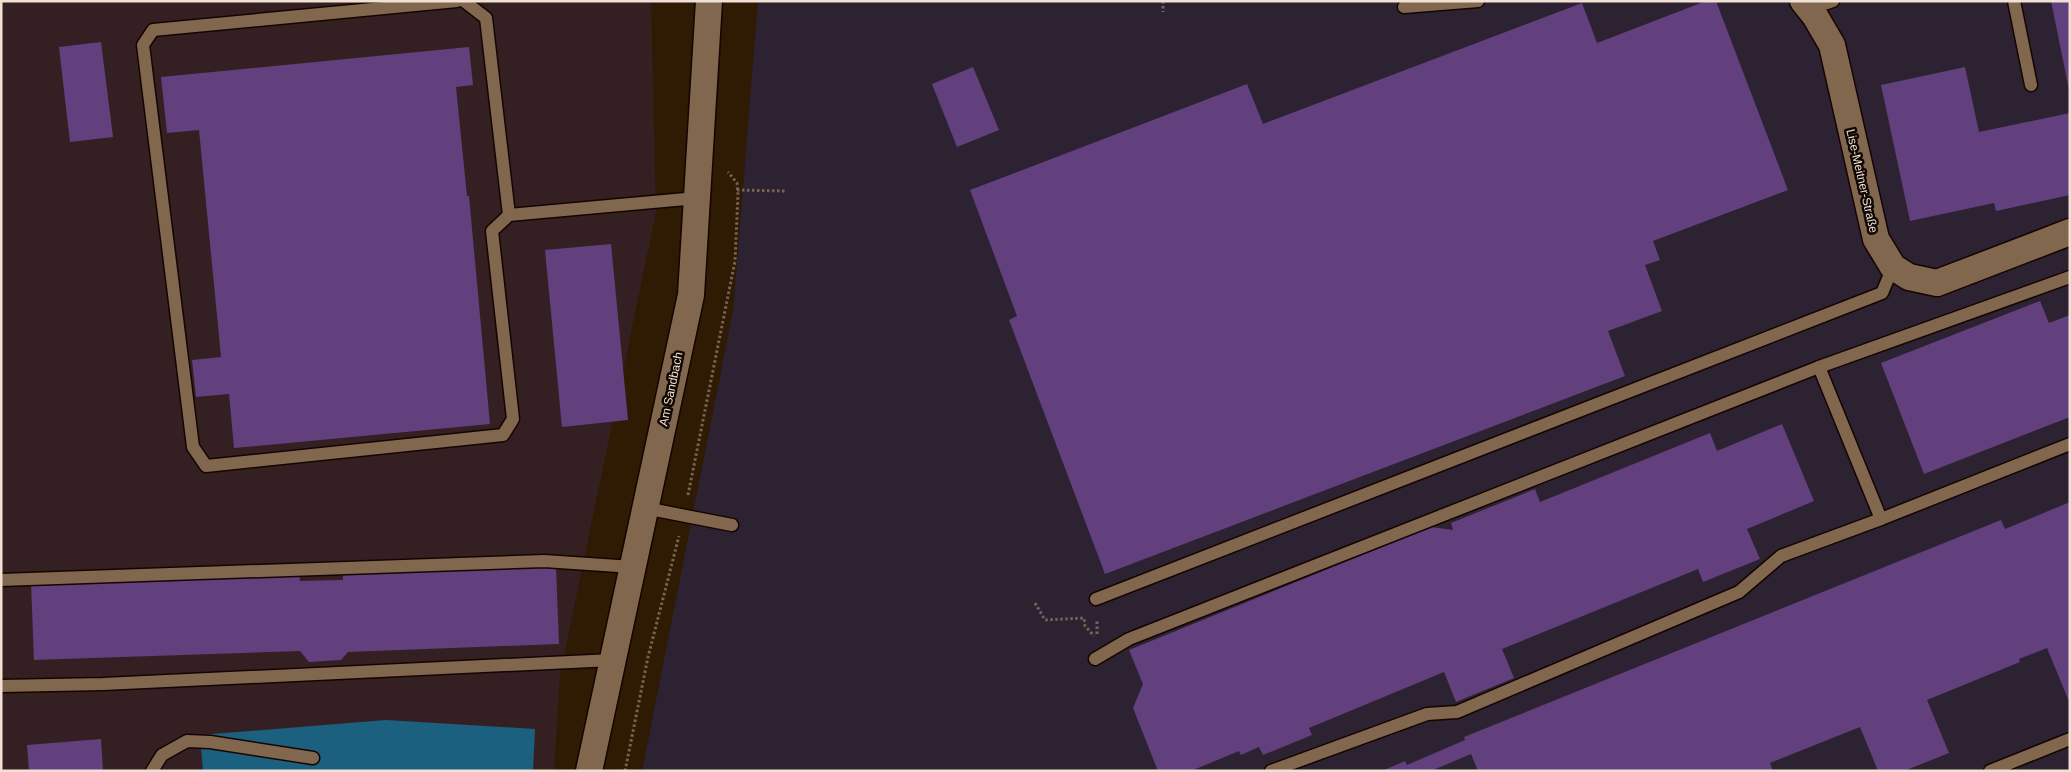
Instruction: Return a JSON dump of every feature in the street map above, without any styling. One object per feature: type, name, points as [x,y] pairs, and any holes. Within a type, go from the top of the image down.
[{"type":"street","name":"Am Sandbach","points":[[589,771],[691,295],[709,1]]},
{"type":"street","name":"Lise-Meitner-Straße","points":[[1815,4],[1832,45],[1876,239],[1893,267]]},
{"type":"street","points":[[1893,267],[1908,277],[1937,283],[2070,232]]},
{"type":"lane","points":[[457,1],[152,30],[143,45],[193,447],[206,466],[502,434],[513,419],[492,231],[508,215],[697,198]]},
{"type":"lane","points":[[464,1],[486,18],[508,215]]},
{"type":"lane","points":[[1404,7],[1478,1]]},
{"type":"lane","points":[[2014,1],[2031,85]]},
{"type":"lane","points":[[1096,600],[1882,293],[1893,267]]},
{"type":"lane","points":[[1095,659],[1129,639],[1820,367],[2070,277]]},
{"type":"lane","points":[[1820,367],[1881,518]]},
{"type":"lane","points":[[1271,771],[1427,714],[1457,712],[1739,592],[1781,556],[2070,444]]},
{"type":"lane","points":[[645,508],[732,525]]},
{"type":"lane","points":[[1,580],[544,561],[632,567]]},
{"type":"lane","points":[[1,686],[103,684],[613,660]]},
{"type":"lane","points":[[1990,771],[2070,739]]},
{"type":"lane","points":[[152,771],[162,755],[187,742],[210,742],[313,758]]},
{"type":"path","points":[[1163,1],[1163,12]]},
{"type":"path","points":[[626,771],[648,657],[684,516],[735,261],[737,183],[724,167],[700,150]]},
{"type":"path","points":[[737,190],[787,191]]},
{"type":"path","points":[[1036,603],[1045,620],[1084,618],[1085,626],[1096,638]]},
{"type":"shaded area","points":[[1,1],[651,1],[656,212],[560,675],[554,771],[1,771]]},
{"type":"shaded area","points":[[758,1],[2070,1],[2070,771],[642,771],[733,311]]},
{"type":"water","points":[[386,720],[535,729],[533,771],[203,771],[200,735]]},
{"type":"building","points":[[1706,1],[1716,1],[1788,190],[1653,241],[1660,260],[1645,265],[1662,311],[1608,331],[1625,376],[1105,574],[1009,320],[1017,316],[970,190],[1247,84],[1263,124],[1582,3],[1597,43]]},
{"type":"building","points":[[2051,1],[2070,1],[2070,90],[2069,90]]},
{"type":"building","points":[[101,42],[113,137],[70,142],[59,47]]},
{"type":"building","points":[[469,47],[473,85],[456,87],[467,196],[469,196],[490,424],[234,448],[229,394],[196,397],[192,360],[221,357],[199,130],[167,133],[161,77]]},
{"type":"building","points":[[973,67],[999,130],[957,147],[932,84]]},
{"type":"building","points":[[1965,67],[1979,132],[2070,113],[2070,195],[1996,211],[1994,203],[1910,221],[1881,85]]},
{"type":"building","points":[[611,244],[628,420],[562,427],[545,250]]},
{"type":"building","points":[[2040,301],[2049,323],[2070,315],[2070,417],[1924,474],[1881,363]]},
{"type":"building","points":[[1782,424],[1814,501],[1747,529],[1760,559],[1703,582],[1698,569],[1502,649],[1514,678],[1456,702],[1444,672],[1309,728],[1312,735],[1263,755],[1259,747],[1241,755],[1239,751],[1191,771],[1158,771],[1133,708],[1143,684],[1129,650],[1431,527],[1453,530],[1451,523],[1535,489],[1540,502],[1710,433],[1717,451]]},
{"type":"building","points":[[2070,502],[2070,704],[2047,648],[2019,659],[2020,662],[1927,700],[1949,753],[1904,771],[1878,771],[1860,727],[1770,763],[1773,771],[1478,771],[1471,754],[1431,771],[1382,771],[1405,761],[1407,765],[1465,740],[1464,737],[2001,520],[2005,529]]},
{"type":"building","points":[[556,567],[559,644],[348,652],[341,660],[309,662],[300,651],[34,660],[31,583],[299,574],[300,581],[343,580],[343,575]]},
{"type":"building","points":[[101,739],[103,771],[29,771],[27,745]]}]
